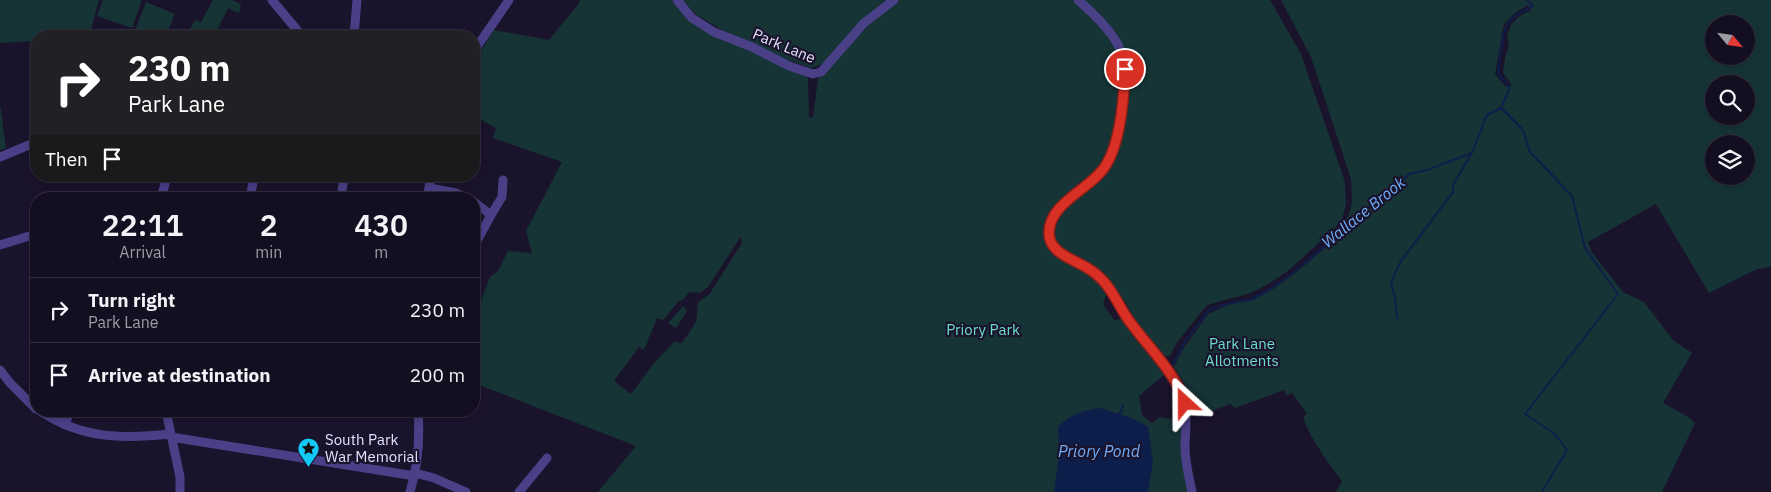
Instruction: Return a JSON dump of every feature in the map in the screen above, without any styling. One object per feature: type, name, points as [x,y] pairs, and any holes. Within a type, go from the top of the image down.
[{"type":"street","points":[[272,0],[297,30]]},
{"type":"street","points":[[354,30],[357,0]]},
{"type":"street","points":[[480,41],[509,0]]},
{"type":"street","name":"Park Lane","points":[[677,0],[692,18],[714,32],[752,47],[789,66],[814,74],[821,72],[864,23],[894,0]]},
{"type":"street","points":[[1078,0],[1109,33],[1121,51],[1125,69],[1124,88],[1119,126],[1107,164],[1099,175],[1066,202],[1056,214],[1049,232],[1050,239],[1052,245],[1059,252],[1092,270],[1106,283],[1131,324],[1176,382],[1185,403],[1185,448],[1192,492]]},
{"type":"street","points":[[0,156],[30,144]]},
{"type":"street","points":[[480,235],[502,197],[504,180]]},
{"type":"street","points":[[428,192],[430,182]]},
{"type":"street","points":[[429,188],[451,192]]},
{"type":"street","points":[[480,207],[491,215]]},
{"type":"street","points":[[0,245],[30,236]]},
{"type":"street","points":[[0,370],[30,403]]},
{"type":"street","points":[[51,417],[65,425],[90,433],[134,437],[171,435],[434,478],[466,492]]},
{"type":"street","points":[[65,425],[68,417]]},
{"type":"street","points":[[167,417],[180,477],[180,492]]},
{"type":"street","points":[[410,492],[415,475],[420,434],[419,417]]},
{"type":"street","points":[[518,492],[547,458]]},
{"type":"green space","points":[[0,0],[99,0],[91,30],[30,30],[30,41],[0,43]]},
{"type":"green space","points":[[103,0],[142,0],[132,28],[97,16]]},
{"type":"green space","points":[[213,0],[232,0],[241,4],[239,13],[228,8],[217,30],[189,30],[195,20],[201,22]]},
{"type":"green space","name":"Priory Park","points":[[579,0],[671,0],[690,21],[789,70],[808,77],[809,118],[813,117],[818,79],[860,30],[898,0],[1270,0],[1301,54],[1345,182],[1346,205],[1342,219],[1334,229],[1289,270],[1251,293],[1207,305],[1178,341],[1170,356],[1165,356],[1138,324],[1125,302],[1110,284],[1103,304],[1115,321],[1124,317],[1165,374],[1139,396],[1142,415],[1152,423],[1160,417],[1177,420],[1183,417],[1190,492],[598,492],[636,446],[480,385],[480,303],[490,277],[498,271],[508,251],[532,253],[526,231],[562,162],[493,138],[496,128],[480,119],[480,52],[494,30],[549,40],[580,2]],"holes":[[[741,236],[742,243],[711,293],[698,302],[696,322],[682,343],[675,341],[654,363],[631,394],[614,381],[639,347],[644,350],[657,318],[663,320],[689,292],[700,293],[708,287]]]},
{"type":"green space","points":[[682,0],[888,0],[827,62],[812,68],[775,56],[748,41],[722,30],[697,15]]},
{"type":"green space","name":"Park Lane Allotments","points":[[1281,0],[1771,0],[1771,267],[1757,269],[1709,293],[1656,204],[1588,242],[1591,251],[1623,292],[1644,302],[1673,340],[1692,353],[1663,403],[1690,418],[1695,423],[1662,492],[1336,492],[1342,481],[1313,439],[1305,422],[1304,416],[1307,414],[1292,393],[1287,396],[1284,390],[1235,408],[1230,404],[1197,417],[1192,409],[1188,390],[1174,367],[1181,352],[1208,314],[1228,305],[1253,300],[1273,289],[1344,232],[1342,228],[1352,202],[1351,179],[1311,57]],"holes":[[[1528,5],[1531,10],[1518,17],[1511,25],[1507,35],[1509,46],[1505,57],[1503,73],[1512,85],[1506,87],[1495,74],[1504,24],[1516,12]]]},
{"type":"green space","points":[[146,2],[175,14],[168,30],[135,30]]},
{"type":"green space","points":[[0,104],[6,148],[0,150]]},
{"type":"green space","points":[[683,306],[687,311],[676,328],[668,323]]},
{"type":"water","name":"Priory Pond","points":[[1101,408],[1131,418],[1148,427],[1153,463],[1148,492],[1054,492],[1059,456],[1058,427],[1078,413]]},
{"type":"waterway","name":"Wallace Brook","points":[[1172,366],[1186,340],[1209,310],[1252,299],[1272,288],[1333,239],[1360,213],[1392,192],[1409,174],[1427,170],[1472,153],[1487,115],[1501,108],[1510,88],[1498,73],[1503,41],[1511,19],[1533,6],[1527,0]]},
{"type":"waterway","points":[[1501,108],[1523,130],[1530,152],[1572,196],[1585,248],[1618,294],[1525,414],[1555,434],[1567,450],[1542,492]]},
{"type":"waterway","points":[[1397,318],[1391,282],[1401,261],[1453,192],[1453,185],[1472,153]]},
{"type":"waterway","points":[[1119,415],[1123,406]]},
{"type":"place","name":"South Park War Memorial","points":[[309,468]]},
{"type":"route","points":[[1125,69],[1119,126],[1107,164],[1099,175],[1066,202],[1056,214],[1049,232],[1050,239],[1052,245],[1059,252],[1092,270],[1106,283],[1120,303],[1126,317],[1176,382],[1185,403]]}]
